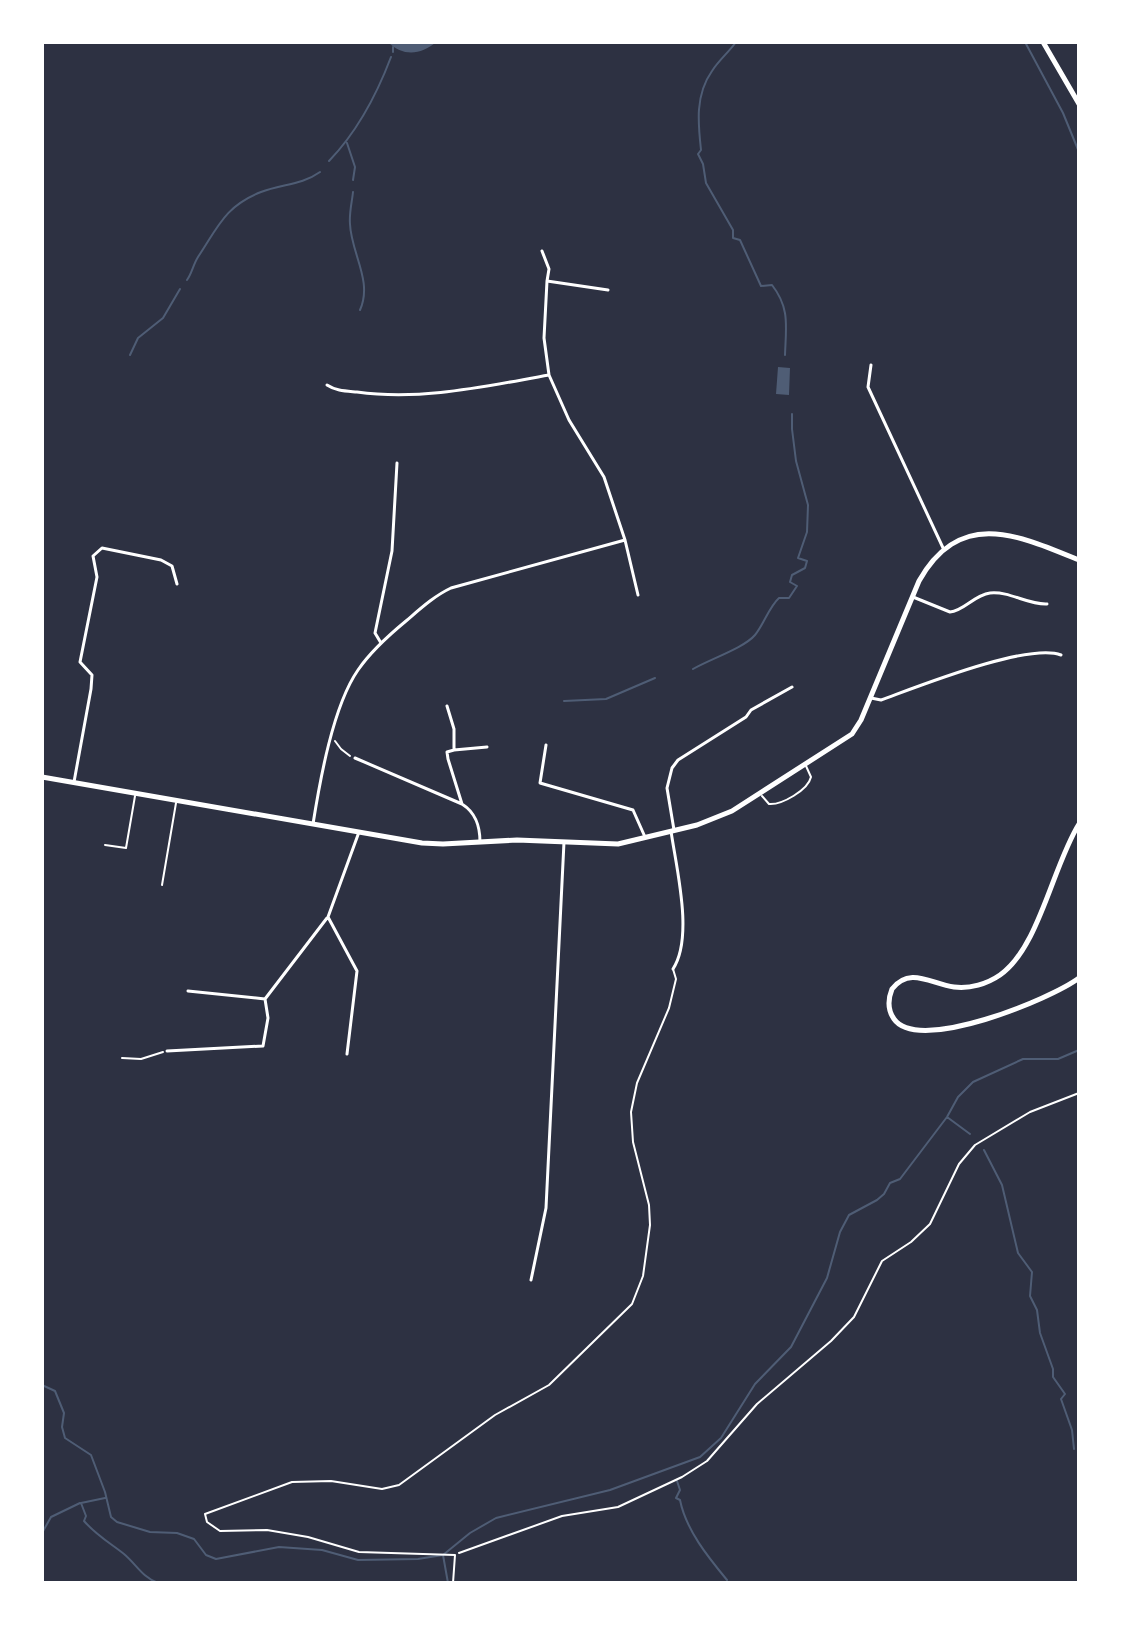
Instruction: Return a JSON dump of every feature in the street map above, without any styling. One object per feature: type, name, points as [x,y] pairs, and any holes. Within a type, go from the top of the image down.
[{"type":"main road","points":[[1043,42],[1079,104]]},
{"type":"main road","points":[[42,777],[432,844],[517,840],[618,844],[715,819],[760,794],[852,734],[871,698],[912,597],[928,567],[944,550],[973,536],[1003,533],[1079,560]]},
{"type":"main road","points":[[1079,824],[1058,864],[1027,944],[1010,967],[991,981],[966,987],[950,986],[920,977],[906,978],[892,989],[889,1008],[896,1022],[905,1028],[942,1030],[993,1016],[1060,990],[1079,978]]},
{"type":"street","points":[[542,251],[549,269],[544,338],[549,375],[569,420],[604,477],[625,540],[638,595]]},
{"type":"street","points":[[547,281],[608,290]]},
{"type":"street","points":[[871,365],[868,387],[944,550]]},
{"type":"street","points":[[327,385],[337,390],[377,395],[420,395],[549,375]]},
{"type":"street","points":[[381,643],[375,633],[392,551],[397,463]]},
{"type":"street","points":[[313,824],[332,736],[357,672],[381,643],[438,594],[451,588],[625,540]]},
{"type":"street","points":[[74,782],[91,689],[92,675],[80,662],[97,577],[93,556],[102,548],[161,560],[172,566],[177,584]]},
{"type":"street","points":[[912,597],[950,612],[989,593],[1047,604]]},
{"type":"street","points":[[871,698],[881,700],[1007,659],[1051,651],[1061,655]]},
{"type":"street","points":[[673,969],[678,960],[682,901],[667,778],[678,760],[746,717],[751,710],[792,687]]},
{"type":"street","points":[[447,706],[454,729],[454,750]]},
{"type":"street","points":[[546,745],[540,783],[633,810],[645,837]]},
{"type":"street","points":[[462,804],[447,752],[487,747]]},
{"type":"street","points":[[355,758],[468,808],[480,826],[480,842]]},
{"type":"street","points":[[167,1051],[263,1046],[268,1018],[265,999],[328,917],[359,832]]},
{"type":"street","points":[[531,1280],[547,1195],[564,842]]},
{"type":"street","points":[[328,917],[357,971],[347,1054]]},
{"type":"street","points":[[188,991],[265,999]]},
{"type":"lane","points":[[760,794],[769,804],[778,804],[809,784],[811,777],[806,765]]},
{"type":"lane","points":[[105,845],[126,848],[135,794]]},
{"type":"lane","points":[[162,885],[176,802]]},
{"type":"lane","points":[[453,1583],[455,1555],[359,1552],[308,1537],[267,1530],[220,1531],[207,1522],[205,1514],[292,1482],[331,1481],[382,1489],[399,1485],[495,1415],[549,1385],[632,1304],[643,1276],[650,1225],[649,1205],[633,1142],[631,1112],[637,1083],[669,1008],[676,979],[673,969]]},
{"type":"path","points":[[332,736],[341,749],[355,758]]},
{"type":"path","points":[[122,1058],[141,1059],[167,1051]]},
{"type":"path","points":[[455,1555],[562,1516],[618,1507],[682,1477],[707,1461],[757,1404],[820,1351],[854,1317],[882,1261],[911,1242],[930,1224],[959,1164],[975,1145],[1030,1112],[1079,1093]]},
{"type":"water","points":[[388,42],[436,42],[418,52],[406,52]]},
{"type":"water","points":[[778,367],[790,368],[789,395],[776,394]]},
{"type":"waterway","points":[[736,42],[715,67],[703,90],[699,119],[701,150],[698,154],[706,183],[733,230],[733,238],[740,240],[761,286],[772,285],[782,302],[786,318],[785,355]]},
{"type":"waterway","points":[[1025,42],[1063,113],[1079,152]]},
{"type":"waterway","points":[[393,47],[393,52]]},
{"type":"waterway","points":[[329,161],[365,112],[391,57]]},
{"type":"waterway","points":[[347,143],[355,167],[353,180]]},
{"type":"waterway","points":[[187,280],[217,227],[239,204],[261,192],[320,172]]},
{"type":"waterway","points":[[353,192],[351,235],[364,288],[360,310]]},
{"type":"waterway","points":[[130,355],[138,338],[163,318],[180,289]]},
{"type":"waterway","points":[[693,669],[750,640],[775,602],[779,598],[789,598],[797,586],[790,582],[792,575],[805,568],[807,561],[798,558],[807,532],[808,505],[796,461],[792,414]]},
{"type":"waterway","points":[[564,701],[606,699],[655,678]]},
{"type":"waterway","points":[[42,1385],[55,1391],[64,1413],[62,1427],[65,1438],[91,1455],[111,1517],[117,1522],[150,1532],[177,1533],[194,1539],[206,1555],[216,1559],[279,1547],[322,1550],[358,1560],[418,1559],[443,1555],[470,1533],[496,1518],[610,1490],[700,1457],[721,1438],[755,1384],[791,1347],[827,1278],[840,1232],[849,1215],[877,1200],[890,1183],[900,1179],[947,1117],[958,1097],[973,1082],[1023,1059],[1058,1059],[1079,1050]]},
{"type":"waterway","points":[[947,1117],[970,1134]]},
{"type":"waterway","points":[[984,1150],[1002,1185],[1018,1253],[1032,1272],[1030,1296],[1037,1310],[1040,1333],[1053,1377],[1065,1394],[1061,1399],[1072,1430],[1074,1449]]},
{"type":"waterway","points":[[677,1481],[680,1490],[676,1498],[680,1500],[692,1532],[727,1580]]},
{"type":"waterway","points":[[105,1498],[81,1503],[86,1516],[84,1521],[143,1574],[158,1583]]},
{"type":"waterway","points":[[42,1533],[51,1517],[80,1503]]},
{"type":"waterway","points":[[443,1555],[448,1583]]}]
